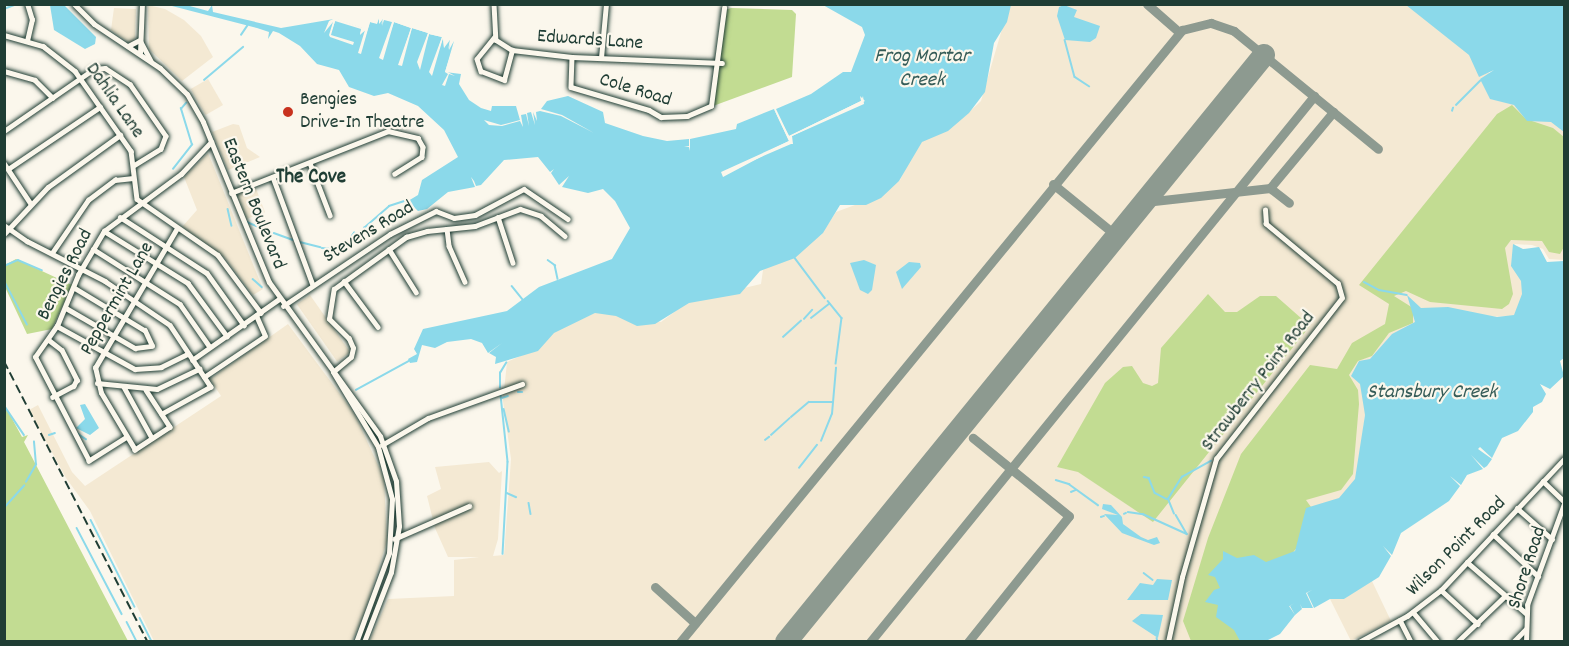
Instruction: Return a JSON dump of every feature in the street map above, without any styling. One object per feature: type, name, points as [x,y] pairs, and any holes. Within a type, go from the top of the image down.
[{"type":"main road","name":"Eastern Boulevard","points":[[74,4],[94,24],[151,61],[187,94],[211,142],[262,269],[283,306],[368,414],[398,494],[398,538],[388,582],[364,642]]},
{"type":"main road","points":[[128,46],[140,40]]},
{"type":"main road","name":"Eastern Boulevard","points":[[356,642],[380,585],[391,540],[390,486],[381,445]]},
{"type":"street","points":[[27,4],[32,20],[27,41]]},
{"type":"street","points":[[140,53],[142,4]]},
{"type":"street","points":[[494,4],[495,37],[477,59],[481,71],[504,80],[512,50]]},
{"type":"street","points":[[601,58],[606,4]]},
{"type":"street","points":[[720,63],[724,8]]},
{"type":"street","name":"Dahlia Lane","points":[[4,35],[27,41],[62,58],[82,78],[120,135],[135,165],[133,189],[140,203]]},
{"type":"street","name":"Edwards Lane","points":[[495,37],[501,46],[512,50],[572,57],[720,63]]},
{"type":"street","points":[[140,40],[151,61]]},
{"type":"street","name":"Cole Road","points":[[572,57],[572,87],[674,118],[711,106],[720,63]]},
{"type":"street","points":[[4,131],[82,78],[102,68],[121,76],[166,134],[161,149],[135,165]]},
{"type":"street","points":[[4,71],[35,80],[53,98]]},
{"type":"street","points":[[8,169],[100,106]]},
{"type":"street","points":[[231,193],[387,131],[417,138],[423,147],[422,157],[395,174]]},
{"type":"street","points":[[4,234],[51,184],[120,135]]},
{"type":"street","name":"Bengies Road","points":[[53,397],[35,357],[57,326],[82,268],[104,231],[181,174],[211,142]]},
{"type":"street","points":[[4,162],[31,204]]},
{"type":"street","points":[[310,162],[330,215]]},
{"type":"street","points":[[273,177],[313,285]]},
{"type":"street","points":[[52,253],[88,200],[115,180],[133,178]]},
{"type":"street","name":"Stevens Road","points":[[283,306],[390,234],[436,211],[454,218],[475,215],[524,189],[568,219]]},
{"type":"street","points":[[140,203],[229,266],[259,314],[265,336],[204,377]]},
{"type":"street","points":[[333,372],[353,351],[349,339],[329,319],[333,291],[412,234],[472,227],[516,210],[529,210],[565,236]]},
{"type":"street","name":"Strawberry Point Road","points":[[1168,642],[1182,577],[1216,459],[1342,298],[1335,280],[1266,224],[1265,210]]},
{"type":"street","points":[[120,217],[167,246],[215,281],[244,325]]},
{"type":"street","points":[[498,218],[513,263]]},
{"type":"street","points":[[4,225],[82,268],[163,318],[211,387],[162,414]]},
{"type":"street","name":"Peppermint Lane","points":[[152,438],[135,450],[97,383],[95,368],[102,352],[177,228]]},
{"type":"street","points":[[447,229],[448,246],[465,282]]},
{"type":"street","points":[[104,231],[156,262],[197,291],[228,336]]},
{"type":"street","points":[[93,249],[146,281],[186,309],[210,347]]},
{"type":"street","points":[[389,249],[416,292]]},
{"type":"street","points":[[344,281],[378,327]]},
{"type":"street","points":[[66,308],[135,348],[152,346],[148,334],[74,288]]},
{"type":"street","points":[[192,360],[279,299]]},
{"type":"street","points":[[57,326],[128,366],[148,370],[188,354]]},
{"type":"street","points":[[49,340],[62,350],[77,380],[74,386],[53,397],[89,461],[127,437]]},
{"type":"street","points":[[97,383],[146,390],[169,386],[199,369]]},
{"type":"street","points":[[381,445],[428,418],[522,384]]},
{"type":"street","points":[[124,387],[130,405],[152,438],[170,427],[146,390]]},
{"type":"street","name":"Wilson Point Road","points":[[1359,642],[1413,612],[1441,590],[1564,459]]},
{"type":"street","points":[[1543,481],[1564,502]]},
{"type":"street","name":"Shore Road","points":[[1526,642],[1527,614],[1564,502]]},
{"type":"street","points":[[391,540],[469,506]]},
{"type":"street","points":[[1517,508],[1552,540]]},
{"type":"street","points":[[1493,534],[1538,576]]},
{"type":"street","points":[[1467,562],[1527,614]]},
{"type":"street","points":[[1441,590],[1478,624]]},
{"type":"street","points":[[1457,642],[1505,596]]},
{"type":"street","points":[[1413,612],[1438,642]]},
{"type":"street","points":[[1400,620],[1410,640],[1403,642]]},
{"type":"street","points":[[1513,642],[1526,629]]},
{"type":"shaded area","points":[[148,5],[165,9],[184,20],[201,36],[213,57],[182,81],[149,49]]},
{"type":"shaded area","points":[[1009,5],[1409,5],[1458,39],[1514,101],[1564,129],[1564,260],[1549,259],[1543,249],[1532,245],[1515,244],[1525,300],[1516,316],[1420,319],[1360,378],[1366,407],[1357,479],[1242,641],[369,642],[388,599],[454,596],[454,560],[479,557],[448,557],[435,528],[427,496],[441,489],[435,467],[489,462],[499,473],[502,471],[498,539],[493,556],[504,555],[511,459],[503,401],[507,362],[541,347],[543,336],[599,311],[661,322],[689,301],[761,284],[763,270],[821,235],[836,212],[882,195],[900,180],[918,144],[965,116],[981,101]]},
{"type":"shaded area","points":[[114,8],[136,9],[135,38],[131,44],[111,30]]},
{"type":"shaded area","points":[[208,79],[223,105],[206,115],[191,89]]},
{"type":"shaded area","points":[[233,124],[239,125],[247,148],[260,157],[228,170],[212,132]]},
{"type":"shaded area","points":[[208,153],[263,289],[253,295],[225,258],[182,227],[197,210],[184,177]]},
{"type":"shaded area","points":[[255,186],[265,212],[246,219],[236,193]]},
{"type":"shaded area","points":[[310,295],[350,352],[337,362],[297,304]]},
{"type":"shaded area","points":[[288,324],[354,413],[384,478],[387,541],[364,614],[352,641],[154,641],[90,511],[66,478],[29,410],[38,405],[72,472],[85,486],[221,396],[210,379]]},
{"type":"shaded area","points":[[1371,579],[1391,621],[1351,641],[1330,599],[1344,599]]},
{"type":"green space","points":[[731,8],[792,10],[796,14],[792,77],[713,106],[725,10]]},
{"type":"green space","points":[[1512,105],[1526,119],[1553,128],[1564,137],[1564,247],[1560,254],[1549,252],[1542,241],[1511,240],[1505,248],[1513,294],[1509,304],[1502,309],[1430,302],[1406,291],[1394,296],[1413,308],[1413,323],[1389,333],[1372,356],[1358,361],[1349,375],[1358,390],[1359,404],[1353,474],[1341,490],[1306,500],[1311,507],[1302,541],[1234,628],[1242,641],[1191,641],[1183,621],[1208,538],[1241,454],[1310,365],[1337,369],[1352,343],[1385,324],[1389,304],[1359,285],[1497,114]]},
{"type":"green space","points":[[16,259],[72,285],[52,329],[27,334],[5,287],[5,265]]},
{"type":"green space","points":[[1208,294],[1225,312],[1237,312],[1260,296],[1276,296],[1310,326],[1153,522],[1078,472],[1057,467],[1105,383],[1123,367],[1132,366],[1143,383],[1152,386],[1158,383],[1161,348]]},
{"type":"green space","points":[[4,404],[22,437],[28,435],[24,442],[128,641],[5,641]]},
{"type":"water","points":[[50,5],[64,5],[96,37],[95,44],[85,49],[54,30]]},
{"type":"water","name":"Frog Mortar Creek","points":[[186,5],[208,11],[212,5],[213,12],[281,28],[334,19],[330,35],[336,19],[362,28],[360,34],[366,30],[360,53],[370,22],[377,23],[379,18],[383,19],[381,25],[384,19],[393,22],[381,59],[394,22],[411,28],[399,65],[412,28],[428,33],[418,68],[429,34],[442,37],[431,72],[443,38],[444,48],[447,39],[450,40],[448,50],[451,41],[455,41],[445,72],[461,74],[459,84],[469,100],[491,111],[492,106],[516,106],[520,120],[501,125],[484,120],[489,125],[502,126],[520,121],[523,127],[521,115],[526,114],[529,126],[527,113],[531,112],[535,125],[533,112],[537,121],[536,112],[540,111],[561,116],[594,133],[562,115],[541,109],[547,101],[568,96],[603,112],[605,123],[643,136],[667,141],[689,139],[689,146],[684,146],[689,147],[690,151],[690,139],[736,129],[737,124],[774,109],[789,141],[722,174],[791,144],[790,137],[865,101],[860,96],[861,101],[789,136],[776,109],[811,94],[843,72],[851,72],[865,35],[862,27],[823,5],[1011,5],[1007,22],[994,43],[985,92],[969,113],[948,131],[922,142],[899,181],[881,198],[866,205],[840,205],[823,233],[795,258],[760,271],[740,294],[689,303],[655,324],[637,326],[616,316],[595,313],[554,333],[538,351],[495,364],[496,357],[489,353],[502,343],[488,353],[482,343],[471,339],[447,342],[435,348],[422,345],[417,362],[410,363],[408,359],[417,354],[414,349],[423,329],[507,311],[539,287],[612,259],[630,228],[615,201],[603,189],[588,193],[562,187],[569,176],[559,185],[551,173],[554,169],[550,172],[538,157],[504,160],[481,185],[476,186],[471,177],[475,187],[448,192],[427,209],[418,211],[408,201],[418,195],[422,180],[458,157],[444,130],[418,106],[388,93],[374,96],[349,87],[339,70],[317,64],[300,46],[279,33],[273,31],[268,39],[269,32],[172,6]]},
{"type":"water","points":[[1064,5],[1077,10],[1074,17],[1100,26],[1096,38],[1090,42],[1065,40],[1057,16],[1059,7]]},
{"type":"water","points":[[1406,5],[1564,5],[1564,132],[1551,122],[1527,121],[1514,105],[1490,99],[1480,79],[1494,70],[1479,77],[1469,55]]},
{"type":"water","name":"Stansbury Creek","points":[[1513,244],[1523,249],[1539,247],[1547,262],[1564,261],[1564,358],[1560,361],[1564,376],[1550,389],[1540,384],[1546,394],[1542,402],[1533,407],[1533,412],[1518,431],[1502,438],[1492,458],[1480,447],[1478,449],[1492,459],[1487,466],[1484,468],[1471,455],[1483,469],[1467,475],[1461,485],[1450,476],[1460,486],[1449,501],[1401,533],[1392,555],[1383,546],[1391,556],[1379,577],[1344,599],[1330,599],[1314,608],[1307,593],[1312,590],[1306,593],[1313,608],[1302,608],[1300,604],[1302,609],[1280,634],[1266,641],[1240,641],[1234,630],[1216,617],[1218,605],[1205,602],[1214,590],[1220,588],[1215,577],[1208,575],[1223,559],[1223,551],[1237,558],[1254,555],[1266,562],[1295,551],[1306,508],[1339,498],[1355,479],[1365,415],[1360,384],[1351,376],[1359,361],[1370,359],[1392,334],[1415,322],[1407,295],[1421,308],[1448,307],[1497,317],[1514,315],[1522,294],[1521,281],[1511,266]]},
{"type":"water","points":[[864,260],[876,265],[872,290],[868,294],[860,290],[850,263]]},
{"type":"water","points":[[909,262],[920,263],[921,267],[902,289],[896,272]]},
{"type":"water","points":[[85,404],[99,428],[90,435],[76,428],[85,419],[80,405]]},
{"type":"water","points":[[1103,504],[1111,505],[1122,517],[1123,524],[1141,537],[1148,540],[1157,537],[1160,543],[1154,545],[1122,533],[1104,514],[1118,515],[1102,509]]},
{"type":"water","points":[[1157,579],[1172,580],[1168,600],[1127,600],[1140,583],[1153,585]]},
{"type":"water","points":[[1141,614],[1163,615],[1158,638],[1132,621]]},
{"type":"pier","points":[[377,16],[456,40],[446,71],[455,76],[449,74],[445,86],[442,85],[448,74],[445,72],[454,41],[449,50],[450,40],[444,48],[443,38],[432,76],[429,72],[442,37],[429,34],[420,70],[417,62],[428,33],[412,28],[402,66],[398,65],[411,28],[394,22],[383,60],[379,58],[392,22],[384,20],[382,26],[383,19],[379,24],[379,18],[377,24],[370,22],[361,54],[358,53],[365,30],[360,35],[361,29],[335,21],[331,35],[354,42],[353,45],[330,37],[333,22],[324,33],[329,21],[335,18],[366,29],[369,20],[375,22]]},
{"type":"pier","points":[[863,96],[864,104],[792,136],[793,144],[785,144],[723,177],[721,172],[789,141],[773,107],[789,136],[861,101]]},
{"type":"waterway","points":[[4,9],[17,4]]},
{"type":"waterway","points":[[241,35],[247,26]]},
{"type":"waterway","name":"Frog Mortar Creek","points":[[1065,40],[1075,77],[1089,86]]},
{"type":"waterway","points":[[204,80],[243,47]]},
{"type":"waterway","points":[[1456,105],[1480,81]]},
{"type":"waterway","points":[[173,169],[192,145],[181,109],[186,103]]},
{"type":"waterway","points":[[322,248],[342,250],[354,233],[361,234],[364,228],[389,206],[407,200]]},
{"type":"waterway","points":[[228,209],[232,226]]},
{"type":"waterway","points":[[247,222],[270,232]]},
{"type":"waterway","points":[[274,233],[293,240]]},
{"type":"waterway","points":[[300,242],[320,247]]},
{"type":"waterway","points":[[795,258],[825,298]]},
{"type":"waterway","points":[[4,266],[18,260],[42,270]]},
{"type":"waterway","points":[[548,260],[555,265],[558,279]]},
{"type":"waterway","points":[[253,279],[262,287]]},
{"type":"waterway","points":[[4,280],[27,324]]},
{"type":"waterway","points":[[1364,282],[1379,290],[1407,295]]},
{"type":"waterway","points":[[512,286],[524,301]]},
{"type":"waterway","points":[[828,301],[842,318],[836,364]]},
{"type":"waterway","points":[[811,318],[829,304]]},
{"type":"waterway","points":[[804,319],[812,310]]},
{"type":"waterway","points":[[783,337],[801,321]]},
{"type":"waterway","name":"Frog Mortar Creek","points":[[356,390],[409,361]]},
{"type":"waterway","name":"Frog Mortar Creek","points":[[500,388],[500,373],[506,363]]},
{"type":"waterway","points":[[821,441],[832,414],[836,368]]},
{"type":"waterway","points":[[501,395],[508,462],[503,554]]},
{"type":"waterway","points":[[502,398],[508,396]]},
{"type":"waterway","points":[[791,417],[809,402],[832,402]]},
{"type":"waterway","points":[[4,405],[24,435]]},
{"type":"waterway","points":[[504,409],[509,431]]},
{"type":"waterway","points":[[771,435],[790,418]]},
{"type":"waterway","points":[[49,435],[55,433]]},
{"type":"waterway","points":[[77,433],[86,439]]},
{"type":"waterway","points":[[765,440],[769,437]]},
{"type":"waterway","points":[[26,482],[36,465],[34,442]]},
{"type":"waterway","points":[[799,468],[817,445]]},
{"type":"waterway","points":[[1174,514],[1168,499],[1182,477],[1211,461]]},
{"type":"waterway","points":[[1144,477],[1149,478],[1155,493],[1167,499]]},
{"type":"waterway","points":[[1056,480],[1069,484],[1098,505]]},
{"type":"waterway","points":[[4,508],[24,486]]},
{"type":"waterway","points":[[1071,492],[1076,490]]},
{"type":"waterway","points":[[507,493],[516,497]]},
{"type":"waterway","points":[[529,503],[531,514]]},
{"type":"waterway","points":[[1128,512],[1143,514],[1187,534]]},
{"type":"waterway","points":[[1176,515],[1187,534]]},
{"type":"waterway","points":[[91,520],[135,607]]},
{"type":"waterway","points":[[77,528],[122,614]]},
{"type":"waterway","points":[[1144,573],[1153,580]]},
{"type":"waterway","points":[[140,618],[152,642]]},
{"type":"waterway","points":[[127,622],[137,642]]},
{"type":"waterway","points":[[1157,638],[1158,642]]},
{"type":"taxiway","points":[[1147,4],[1179,32]]},
{"type":"taxiway","points":[[680,642],[1182,30],[1211,23],[1234,31],[1378,149]]},
{"type":"taxiway","points":[[870,642],[1314,96]]},
{"type":"taxiway","points":[[1145,202],[1270,188],[1333,112]]},
{"type":"taxiway","points":[[1053,184],[1107,228]]},
{"type":"taxiway","points":[[1270,188],[1289,203]]},
{"type":"taxiway","points":[[968,642],[1069,516],[973,438]]},
{"type":"taxiway","points":[[655,587],[695,623]]},
{"type":"runway","points":[[786,642],[1264,55]]},
{"type":"railway","points":[[4,361],[148,642]]},
{"type":"place","name":"Bengies Drive-In Theatre","points":[[288,112]]},
{"type":"district","name":"The Cove","points":[[311,178]]}]
